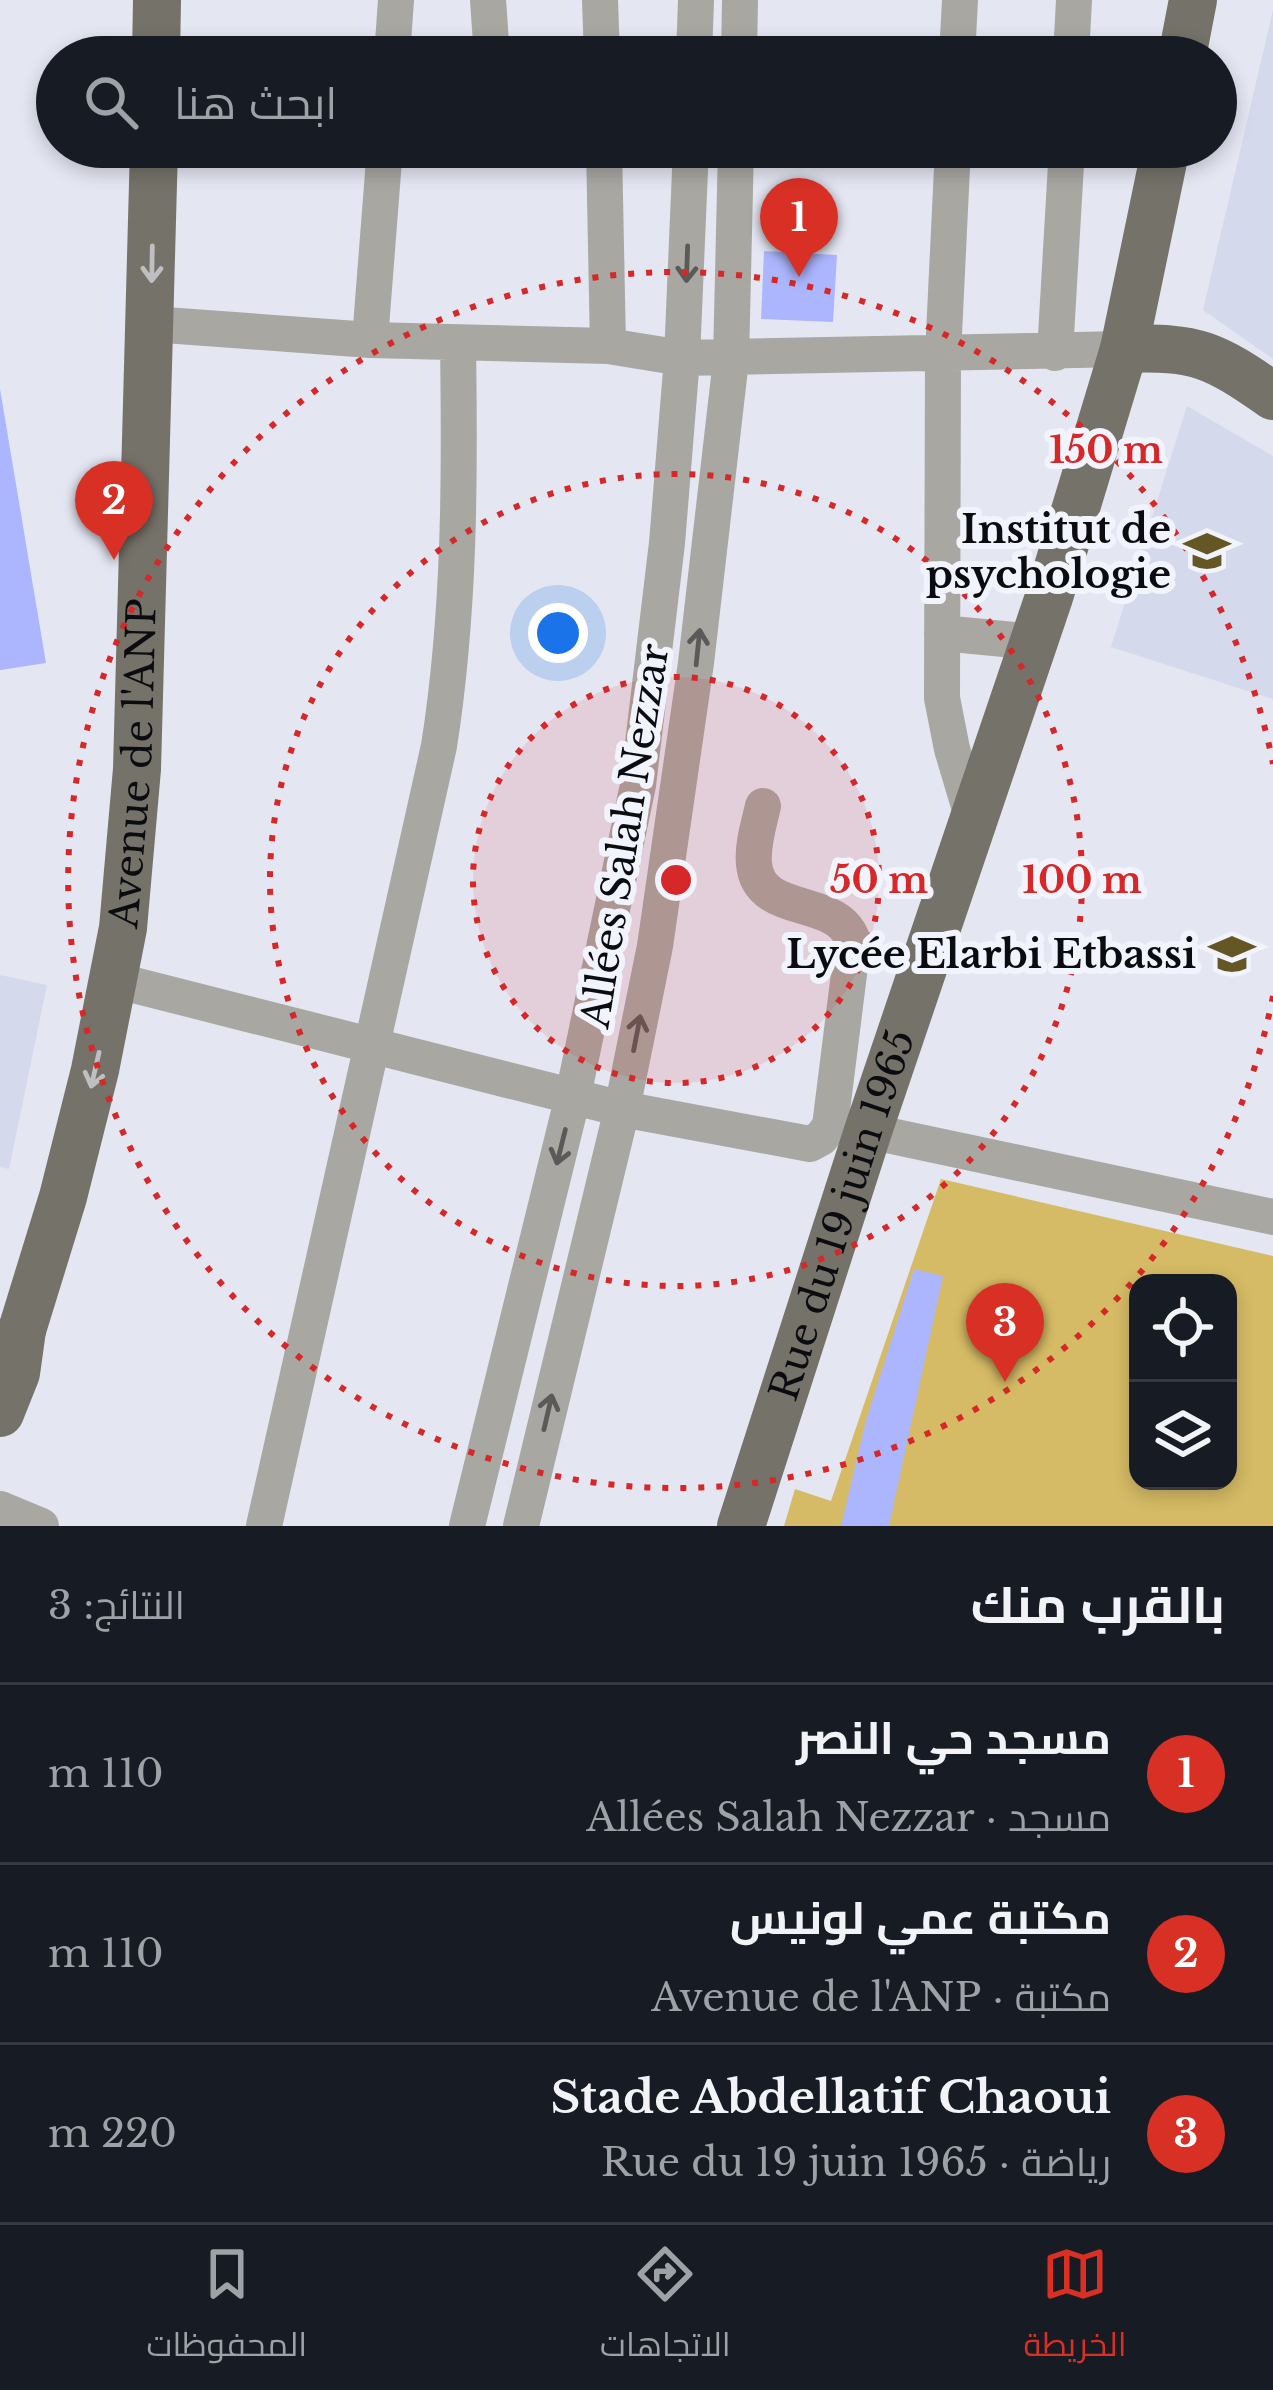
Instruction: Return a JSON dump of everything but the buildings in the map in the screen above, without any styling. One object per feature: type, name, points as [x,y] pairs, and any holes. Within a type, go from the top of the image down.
[{"type":"main road","points":[[156,36],[157,0]]},
{"type":"main road","points":[[1186,36],[1193,0]]},
{"type":"main road","name":"Avenue de l'ANP","points":[[0,1413],[16,1373],[11,1346],[63,1197],[114,980],[137,769],[154,168]]},
{"type":"main road","name":"Rue du 19 juin 1965","points":[[741,1526],[972,816],[1035,642],[1124,349],[1162,168]]},
{"type":"main road","points":[[1124,349],[1176,346],[1220,359],[1273,396]]},
{"type":"street","points":[[393,36],[396,0]]},
{"type":"street","points":[[488,0],[491,36]]},
{"type":"street","points":[[600,0],[601,36]]},
{"type":"street","points":[[695,36],[696,0]]},
{"type":"street","points":[[739,36],[740,0]]},
{"type":"street","points":[[958,36],[960,0]]},
{"type":"street","points":[[1072,36],[1074,0]]},
{"type":"street","points":[[370,340],[383,168]]},
{"type":"street","points":[[604,168],[608,346]]},
{"type":"street","points":[[467,1526],[573,1096],[638,785],[667,543],[690,168]]},
{"type":"street","name":"Allées Salah Nezzar","points":[[521,1526],[622,1109],[655,946],[696,664],[731,360],[736,168]]},
{"type":"street","points":[[952,168],[943,355],[942,698],[972,816]]},
{"type":"street","points":[[1055,352],[1066,168]]},
{"type":"street","points":[[151,324],[370,340],[608,346],[731,360],[1124,349]]},
{"type":"street","points":[[264,1526],[440,746],[453,657],[458,343]]},
{"type":"street","points":[[942,633],[1035,642]]},
{"type":"street","points":[[114,980],[622,1109],[796,1144],[821,1138],[830,1126],[853,942],[851,933],[834,918],[770,896],[758,884],[753,862],[763,806]]},
{"type":"street","points":[[868,1131],[1273,1217]]},
{"type":"street","points":[[0,1509],[41,1526]]},
{"type":"shaded area","points":[[1273,10],[1273,359],[1203,310]]},
{"type":"shaded area","name":"Institut de psychologie","points":[[1187,406],[1273,456],[1273,699],[1111,647]]},
{"type":"shaded area","points":[[0,975],[47,985],[9,1169],[0,1167]]},
{"type":"shaded area","points":[[941,1179],[1273,1256],[1273,1526],[784,1526],[795,1489],[831,1501]]},
{"type":"place","name":"مسجد حي النصر","points":[[799,277]]},
{"type":"place","name":"Institut de psychologie","points":[[1207,551]]},
{"type":"place","name":"مكتبة عمي لونيس","points":[[114,560]]},
{"type":"place","name":"Lycée Elarbi Etbassi","points":[[1232,954]]},
{"type":"place","name":"Stade Abdellatif Chaoui","points":[[1005,1382]]}]
